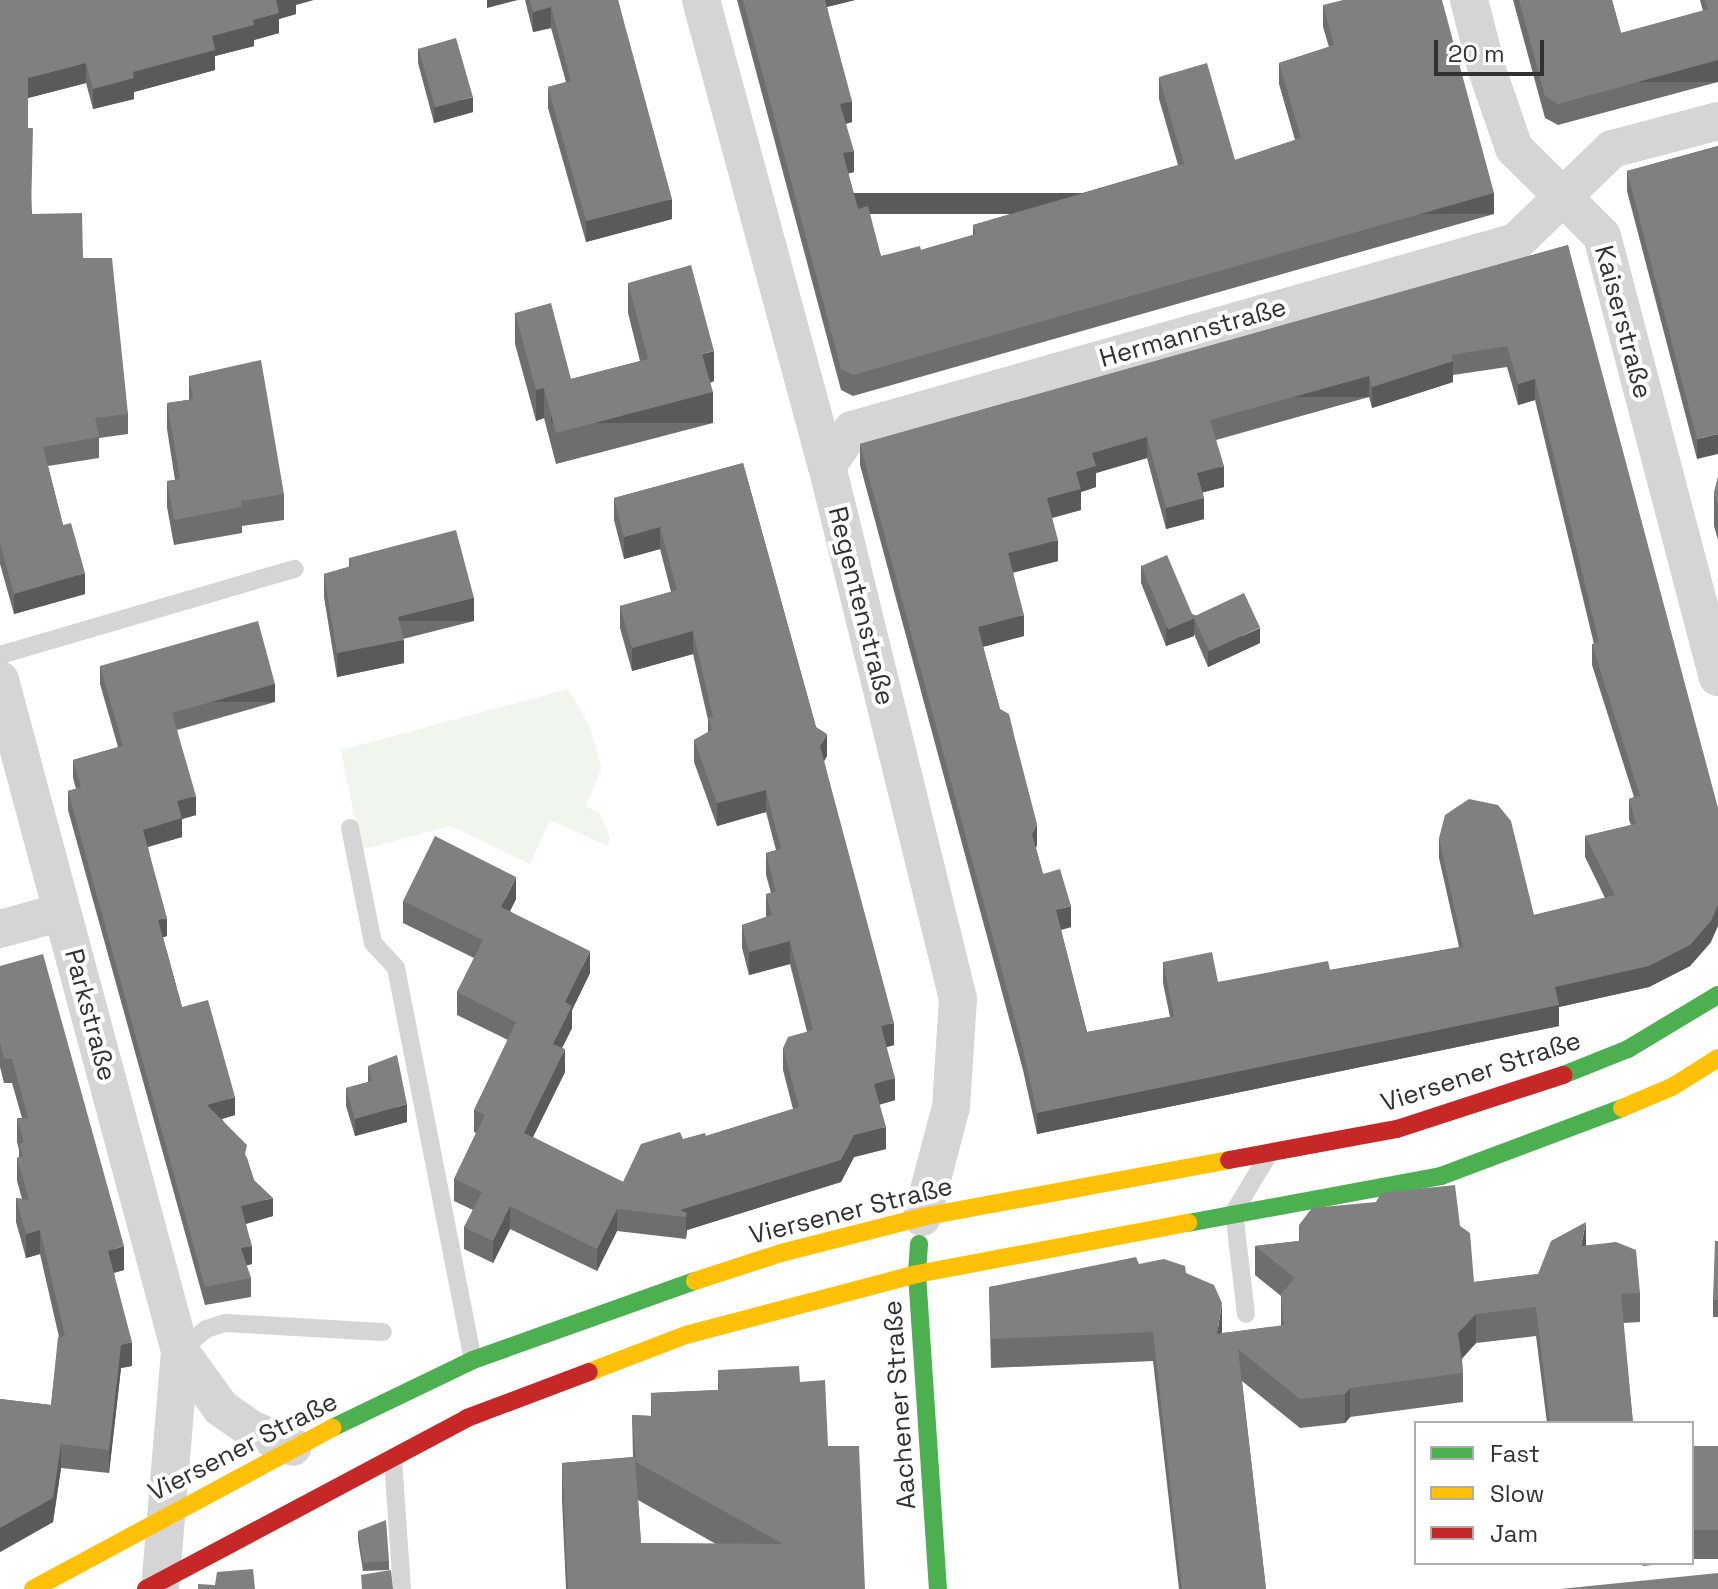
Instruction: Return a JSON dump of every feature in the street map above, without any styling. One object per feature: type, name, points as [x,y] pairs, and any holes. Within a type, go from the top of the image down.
[{"type":"main road","name":"Viersener Straße","points":[[33,1589],[293,1447],[473,1360],[781,1253],[922,1217],[1397,1129],[1536,1085],[1628,1049],[1718,995]]},
{"type":"main road","points":[[156,1586],[467,1418],[686,1335],[917,1274],[1234,1212],[1441,1176],[1571,1130],[1672,1087],[1718,1058]]},
{"type":"main road","name":"Aachener Straße","points":[[922,1217],[917,1274],[938,1589]]},
{"type":"street","name":"Regentenstraße","points":[[701,0],[827,466],[958,999],[951,1107],[922,1217]]},
{"type":"street","name":"Kaiserstraße","points":[[1469,0],[1487,70],[1514,148],[1602,236],[1718,677]]},
{"type":"street","name":"Hermannstraße","points":[[827,466],[852,430],[1516,242],[1612,149],[1718,121]]},
{"type":"street","name":"Parkstraße","points":[[0,680],[180,1351],[168,1515],[156,1586]]},
{"type":"street","points":[[0,929],[62,912]]},
{"type":"street","name":"Parkstraße","points":[[180,1351],[221,1408],[253,1430],[293,1447]]},
{"type":"lane","points":[[0,655],[295,569]]},
{"type":"lane","points":[[350,828],[373,943],[396,968],[473,1360]]},
{"type":"lane","points":[[1246,1314],[1234,1212],[1271,1151]]},
{"type":"lane","points":[[180,1351],[206,1329],[226,1323],[383,1332]]},
{"type":"lane","points":[[393,1458],[402,1589]]},
{"type":"shaded area","points":[[568,689],[588,723],[602,767],[586,806],[600,813],[610,838],[608,846],[550,820],[530,864],[450,826],[361,850],[341,750]]},
{"type":"building","points":[[0,0],[276,0],[279,13],[253,20],[254,25],[212,36],[215,50],[133,72],[134,78],[93,89],[86,63],[28,78],[28,128],[33,128],[31,214],[82,213],[83,258],[112,258],[128,414],[95,418],[99,437],[43,447],[63,525],[71,523],[85,573],[14,594],[0,543]]},
{"type":"building","points":[[530,0],[618,0],[672,199],[586,221],[548,87],[571,81],[551,7],[533,12]]},
{"type":"building","points":[[743,0],[825,0],[852,101],[840,104],[854,151],[843,153],[858,209],[868,206],[881,256],[920,246],[921,250],[976,234],[973,225],[1184,164],[1159,77],[1207,63],[1235,160],[1301,138],[1279,63],[1334,45],[1323,5],[1343,0],[1442,0],[1494,193],[853,375],[841,369]]},
{"type":"building","points":[[1519,0],[1612,0],[1621,33],[1708,9],[1705,0],[1718,0],[1718,60],[1558,104],[1545,96]]},
{"type":"building","points":[[456,38],[473,97],[435,107],[419,49]]},
{"type":"building","points":[[1718,146],[1718,434],[1697,439],[1627,171]]},
{"type":"building","points":[[1568,245],[1718,808],[1718,905],[1711,921],[1690,945],[1649,966],[1555,987],[1559,1005],[1037,1113],[1023,1049],[860,444]],"holes":[[[1507,346],[1518,384],[1535,379],[1599,642],[1592,644],[1640,796],[1629,799],[1636,824],[1585,836],[1615,895],[1534,915],[1511,821],[1498,805],[1469,799],[1445,815],[1439,838],[1463,947],[1330,970],[1328,961],[1218,982],[1212,952],[1163,962],[1174,1016],[1087,1032],[1056,910],[1071,906],[1060,869],[1043,874],[1032,834],[1037,824],[1009,714],[1000,709],[978,627],[1024,615],[1008,553],[1058,540],[1047,498],[1081,489],[1076,472],[1096,466],[1092,453],[1147,437],[1166,508],[1204,498],[1197,473],[1224,466],[1210,420],[1369,376],[1372,387],[1453,361],[1451,355]]]},
{"type":"building","points":[[691,265],[714,351],[702,354],[713,392],[556,433],[544,388],[536,390],[515,313],[551,303],[571,379],[648,359],[628,283]]},
{"type":"building","points":[[261,360],[284,494],[241,501],[242,507],[174,520],[167,481],[180,479],[167,403],[193,399],[189,376]]},
{"type":"building","points":[[743,463],[816,727],[827,734],[820,746],[894,1023],[881,1026],[895,1078],[874,1084],[886,1127],[854,1135],[841,1160],[680,1210],[687,1213],[686,1217],[617,1209],[597,1249],[510,1206],[493,1241],[464,1227],[482,1192],[454,1179],[485,1115],[474,1110],[516,1022],[457,992],[483,940],[403,901],[435,836],[516,877],[501,907],[590,951],[565,1002],[572,1006],[553,1044],[565,1049],[524,1133],[623,1182],[641,1144],[680,1132],[683,1139],[705,1133],[706,1136],[799,1107],[783,1048],[788,1037],[813,1030],[790,941],[749,952],[742,925],[772,915],[766,894],[776,891],[766,853],[781,849],[766,790],[717,803],[694,740],[712,730],[708,718],[713,717],[693,631],[632,648],[620,606],[677,590],[660,527],[624,537],[614,498]]},
{"type":"building","points":[[1718,477],[1718,507],[1714,493]]},
{"type":"building","points":[[456,530],[474,598],[398,617],[404,640],[337,653],[324,574],[351,566],[349,558]]},
{"type":"building","points":[[1167,555],[1194,619],[1168,629],[1141,566]]},
{"type":"building","points":[[1244,593],[1260,627],[1209,651],[1193,617]]},
{"type":"building","points":[[258,621],[275,684],[172,713],[196,796],[177,801],[182,818],[143,830],[167,918],[158,920],[182,1007],[208,1000],[235,1097],[207,1105],[247,1145],[245,1154],[254,1180],[273,1198],[241,1206],[252,1246],[241,1248],[251,1278],[205,1287],[68,791],[81,787],[73,760],[123,746],[100,666]]},
{"type":"building","points":[[43,954],[124,1246],[108,1251],[132,1342],[121,1345],[109,1450],[61,1444],[53,1498],[0,1528],[0,1399],[51,1405],[58,1337],[65,1336],[40,1230],[26,1234],[16,1198],[29,1200],[17,1158],[23,1156],[19,1144],[24,1142],[17,1118],[28,1118],[12,1059],[4,1059],[0,1043],[0,966]]},
{"type":"building","points":[[397,1055],[407,1104],[355,1119],[346,1088],[372,1081],[368,1066]]},
{"type":"building","points":[[1455,1185],[1460,1226],[1470,1233],[1474,1282],[1538,1274],[1551,1241],[1586,1222],[1581,1246],[1616,1242],[1636,1250],[1640,1293],[1621,1294],[1633,1421],[1550,1421],[1536,1307],[1476,1314],[1458,1333],[1463,1373],[1350,1388],[1345,1394],[1300,1399],[1238,1349],[1266,1589],[1182,1589],[1153,1332],[991,1339],[989,1287],[1136,1257],[1139,1264],[1164,1259],[1185,1266],[1186,1273],[1214,1285],[1222,1303],[1217,1334],[1284,1325],[1281,1294],[1295,1278],[1255,1246],[1300,1241],[1299,1225],[1312,1208],[1376,1202],[1381,1193]]},
{"type":"building","points":[[1715,1241],[1718,1241],[1718,1300],[1713,1300]]},
{"type":"building","points":[[799,1366],[800,1382],[825,1380],[828,1446],[859,1446],[865,1589],[568,1589],[562,1463],[635,1457],[641,1543],[783,1544],[636,1462],[632,1415],[652,1416],[651,1393],[719,1390],[718,1370]]},
{"type":"building","points":[[1694,1446],[1718,1446],[1718,1530],[1694,1530]]},
{"type":"building","points":[[386,1520],[389,1561],[363,1563],[358,1531]]},
{"type":"building","points":[[253,1569],[255,1589],[198,1589],[198,1584],[215,1585],[217,1572]]},
{"type":"building","points":[[391,1570],[393,1589],[362,1589],[361,1575]]},
{"type":"building","points":[[1718,1573],[1718,1589],[1560,1589]]},
{"type":"traffic: fast","points":[[1563,1075],[1628,1049],[1718,995]]},
{"type":"traffic: fast","points":[[1188,1223],[1441,1176],[1622,1108]]},
{"type":"traffic: fast","points":[[919,1244],[917,1274],[938,1589]]},
{"type":"traffic: fast","points":[[332,1428],[473,1360],[695,1281]]},
{"type":"traffic: slow","points":[[1622,1108],[1672,1087],[1718,1058]]},
{"type":"traffic: slow","points":[[695,1281],[781,1253],[922,1217],[1229,1160]]},
{"type":"traffic: slow","points":[[589,1372],[686,1335],[917,1274],[1188,1223]]},
{"type":"traffic: slow","points":[[33,1589],[332,1428]]},
{"type":"traffic: jam","points":[[1229,1160],[1397,1129],[1563,1075]]},
{"type":"traffic: jam","points":[[146,1589],[467,1418],[589,1372]]}]
